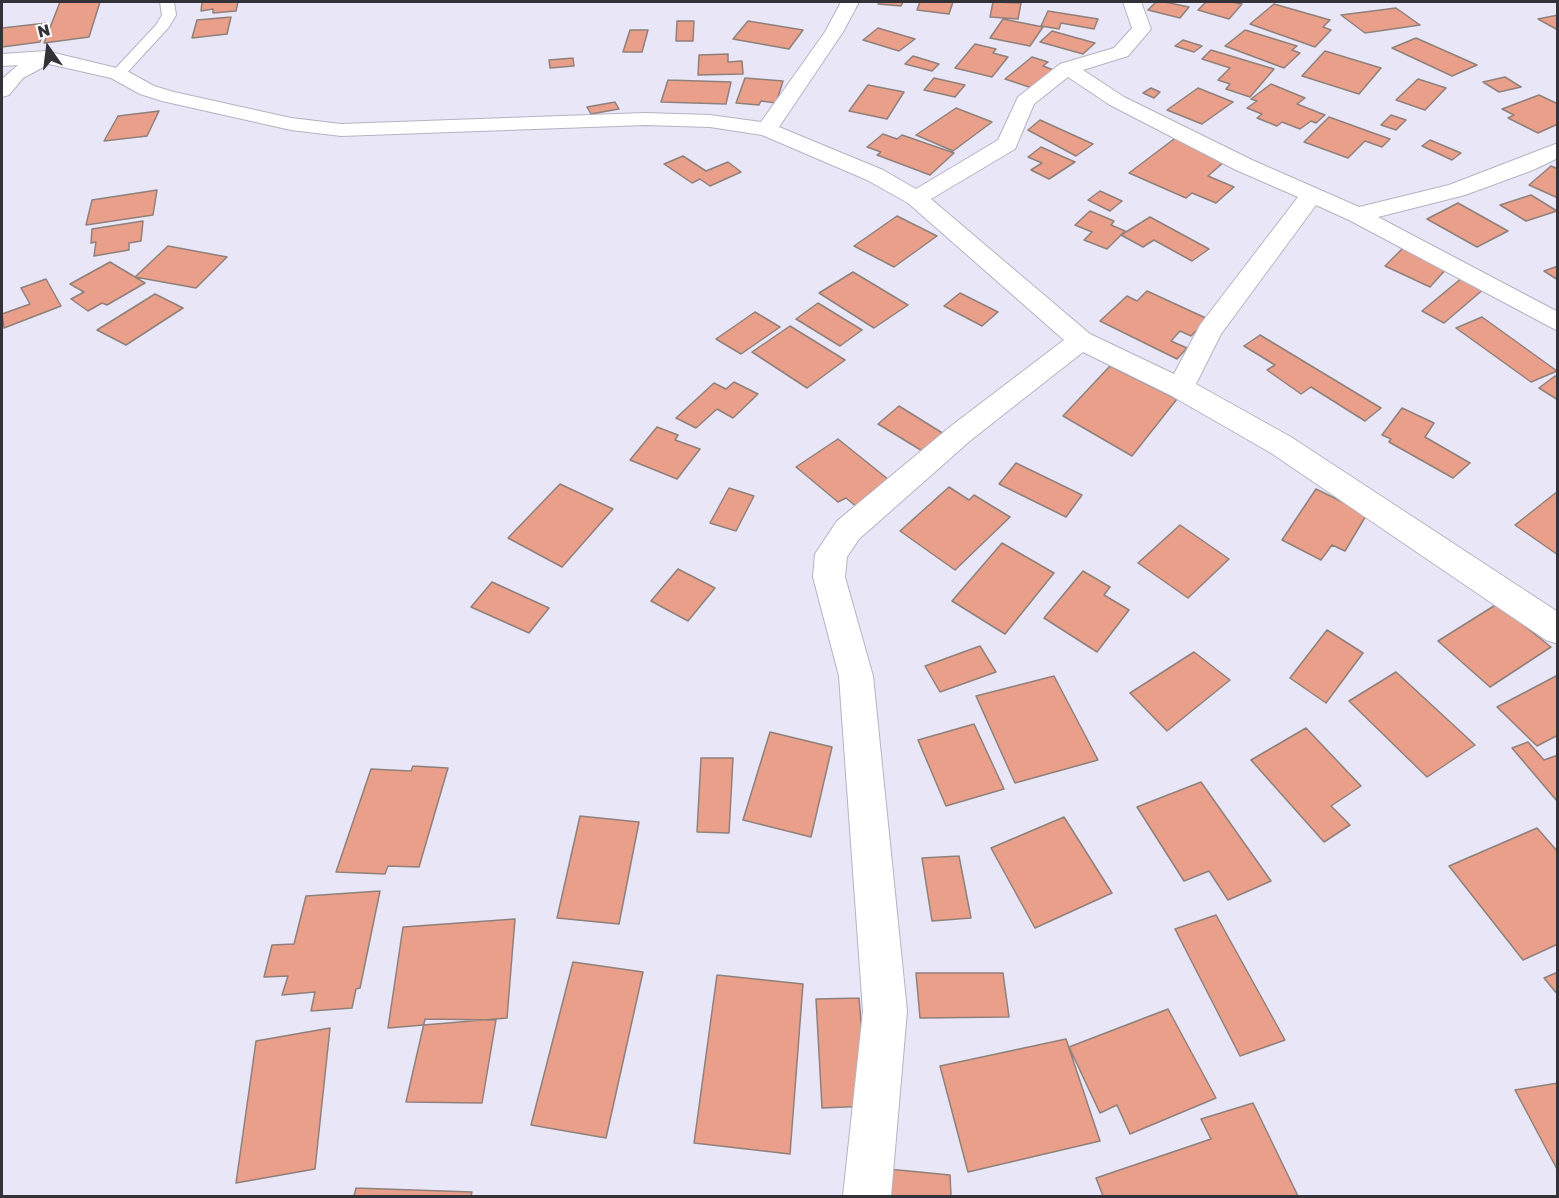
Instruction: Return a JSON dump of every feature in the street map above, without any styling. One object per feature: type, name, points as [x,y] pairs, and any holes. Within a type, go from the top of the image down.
[{"type":"street","points":[[767,129],[834,32],[850,2]]},
{"type":"street","points":[[916,198],[1007,144],[1025,101],[1067,68],[1121,52],[1142,29],[1132,2]]},
{"type":"street","points":[[2,91],[16,74],[46,57]]},
{"type":"street","points":[[2,60],[46,57],[118,74],[147,90],[168,97],[291,124],[341,130],[645,119],[710,121],[767,129],[865,171],[916,198],[1081,340],[1180,388],[1281,445],[1557,630]]},
{"type":"street","points":[[1067,68],[1126,106],[1311,196],[1357,215],[1557,323]]},
{"type":"street","points":[[1357,215],[1457,190],[1525,165],[1557,149]]},
{"type":"street","points":[[1180,388],[1209,331],[1311,196]]},
{"type":"street","points":[[867,1197],[885,1011],[856,676],[829,577],[831,554],[848,530],[961,433],[1081,340]]},
{"type":"lane","points":[[118,74],[162,27],[169,15],[167,2]]},
{"type":"building","points":[[60,2],[100,2],[89,37],[44,43]]},
{"type":"building","points":[[202,2],[238,2],[236,11],[213,13],[213,9],[201,11]]},
{"type":"building","points":[[879,2],[903,2],[901,6],[878,4]]},
{"type":"building","points":[[920,2],[953,2],[949,14],[917,10]]},
{"type":"building","points":[[993,2],[1021,3],[1018,19],[990,17]]},
{"type":"building","points":[[1156,2],[1189,7],[1180,18],[1148,10]]},
{"type":"building","points":[[1206,2],[1242,4],[1229,19],[1198,10]]},
{"type":"building","points":[[1274,4],[1330,20],[1323,27],[1331,30],[1315,47],[1250,24]]},
{"type":"building","points":[[1396,8],[1420,25],[1365,33],[1341,15]]},
{"type":"building","points":[[1048,11],[1098,19],[1094,29],[1061,23],[1059,29],[1041,26]]},
{"type":"building","points":[[1558,15],[1558,30],[1538,19]]},
{"type":"building","points":[[231,17],[227,34],[192,38],[197,20]]},
{"type":"building","points":[[1003,19],[1043,27],[1030,46],[990,38]]},
{"type":"building","points":[[677,21],[694,21],[693,41],[676,41]]},
{"type":"building","points":[[748,21],[803,30],[789,49],[733,39]]},
{"type":"building","points":[[47,23],[40,42],[2,47],[2,28]]},
{"type":"building","points":[[878,28],[915,39],[899,51],[863,40]]},
{"type":"building","points":[[630,30],[648,30],[642,52],[623,52]]},
{"type":"building","points":[[1245,30],[1297,46],[1292,50],[1300,53],[1284,68],[1225,46]]},
{"type":"building","points":[[1052,31],[1095,43],[1083,54],[1040,42]]},
{"type":"building","points":[[1416,38],[1477,65],[1452,76],[1392,48]]},
{"type":"building","points":[[1183,40],[1202,46],[1194,52],[1175,46]]},
{"type":"building","points":[[975,44],[996,49],[993,53],[1008,57],[992,77],[955,68]]},
{"type":"building","points":[[1211,50],[1274,69],[1250,97],[1226,89],[1230,84],[1218,80],[1230,68],[1202,59]]},
{"type":"building","points":[[1325,51],[1381,68],[1359,94],[1302,76]]},
{"type":"building","points":[[728,54],[728,62],[742,61],[743,74],[698,75],[699,55]]},
{"type":"building","points":[[913,56],[939,64],[932,71],[905,64]]},
{"type":"building","points":[[1032,57],[1048,62],[1043,66],[1056,71],[1035,89],[1005,79]]},
{"type":"building","points":[[573,58],[574,66],[550,68],[549,60]]},
{"type":"building","points":[[1505,77],[1521,87],[1499,92],[1483,82]]},
{"type":"building","points":[[745,78],[783,81],[776,103],[761,101],[759,105],[736,103]]},
{"type":"building","points":[[934,78],[965,85],[955,97],[924,90]]},
{"type":"building","points":[[1418,79],[1446,88],[1425,110],[1396,100]]},
{"type":"building","points":[[668,80],[731,82],[726,104],[661,102]]},
{"type":"building","points":[[1271,84],[1305,98],[1297,104],[1325,115],[1316,123],[1311,121],[1300,129],[1282,122],[1277,126],[1257,118],[1262,114],[1247,108],[1257,101],[1251,99]]},
{"type":"building","points":[[868,85],[904,92],[887,119],[849,111]]},
{"type":"building","points":[[1151,88],[1160,92],[1154,98],[1143,93]]},
{"type":"building","points":[[1198,88],[1233,102],[1202,124],[1167,110]]},
{"type":"building","points":[[1539,95],[1558,104],[1558,124],[1538,133],[1508,118],[1514,115],[1502,109]]},
{"type":"building","points":[[615,102],[619,109],[591,114],[587,107]]},
{"type":"building","points":[[956,108],[992,122],[953,151],[916,135]]},
{"type":"building","points":[[159,111],[147,136],[104,141],[118,116]]},
{"type":"building","points":[[1391,115],[1406,120],[1396,130],[1381,125]]},
{"type":"building","points":[[1329,117],[1390,139],[1382,147],[1365,141],[1348,158],[1304,142]]},
{"type":"building","points":[[1040,120],[1093,144],[1076,156],[1028,130]]},
{"type":"building","points":[[883,134],[897,139],[902,135],[954,153],[930,175],[877,155],[881,152],[867,147]]},
{"type":"building","points":[[1178,136],[1209,149],[1204,154],[1224,162],[1208,176],[1234,187],[1216,203],[1192,193],[1186,198],[1129,173]]},
{"type":"building","points":[[1430,140],[1461,153],[1452,160],[1422,146]]},
{"type":"building","points":[[1041,147],[1075,162],[1049,179],[1031,170],[1042,163],[1028,157]]},
{"type":"building","points":[[683,156],[706,171],[728,162],[741,172],[710,186],[700,179],[692,183],[664,164]]},
{"type":"building","points":[[1551,166],[1558,169],[1558,198],[1529,185]]},
{"type":"building","points":[[157,190],[153,215],[86,225],[92,200]]},
{"type":"building","points":[[1100,191],[1122,201],[1110,211],[1088,200]]},
{"type":"building","points":[[1531,195],[1557,211],[1526,221],[1500,205]]},
{"type":"building","points":[[1458,203],[1508,231],[1477,247],[1427,219]]},
{"type":"building","points":[[1090,211],[1114,221],[1111,225],[1125,231],[1107,249],[1084,240],[1092,232],[1075,225]]},
{"type":"building","points":[[897,216],[937,236],[894,267],[854,246]]},
{"type":"building","points":[[1150,217],[1209,249],[1192,261],[1154,240],[1143,247],[1121,235]]},
{"type":"building","points":[[143,221],[141,241],[129,243],[129,250],[94,256],[96,242],[91,243],[92,229]]},
{"type":"building","points":[[168,246],[227,257],[196,288],[135,277]]},
{"type":"building","points":[[1403,248],[1448,267],[1430,287],[1385,266]]},
{"type":"building","points":[[110,262],[145,283],[107,305],[102,303],[88,311],[71,299],[84,292],[70,284]]},
{"type":"building","points":[[1558,266],[1558,280],[1544,271]]},
{"type":"building","points":[[853,272],[908,305],[874,328],[819,293]]},
{"type":"building","points":[[1463,277],[1485,288],[1444,323],[1422,311]]},
{"type":"building","points":[[46,279],[61,306],[4,328],[2,314],[30,304],[21,288]]},
{"type":"building","points":[[1147,291],[1208,319],[1191,336],[1180,331],[1171,341],[1187,348],[1177,359],[1100,321],[1127,296],[1137,301]]},
{"type":"building","points":[[960,293],[998,312],[982,326],[944,306]]},
{"type":"building","points":[[155,294],[183,308],[126,345],[97,330]]},
{"type":"building","points":[[818,303],[862,330],[840,346],[796,319]]},
{"type":"building","points":[[755,312],[780,327],[741,354],[716,339]]},
{"type":"building","points":[[1482,317],[1557,371],[1531,382],[1456,328]]},
{"type":"building","points":[[790,326],[845,360],[807,388],[752,352]]},
{"type":"building","points":[[1260,335],[1381,408],[1365,421],[1311,387],[1301,394],[1267,370],[1275,365],[1244,346]]},
{"type":"building","points":[[1110,366],[1177,399],[1132,456],[1063,416]]},
{"type":"building","points":[[1555,376],[1558,378],[1558,400],[1539,388]]},
{"type":"building","points":[[734,382],[758,394],[733,418],[717,409],[696,428],[676,418],[714,383],[726,389]]},
{"type":"building","points":[[899,406],[944,434],[924,452],[878,424]]},
{"type":"building","points":[[1402,408],[1434,423],[1425,437],[1470,463],[1453,478],[1389,442],[1391,439],[1382,435]]},
{"type":"building","points":[[657,427],[678,435],[675,440],[700,449],[677,479],[630,460]]},
{"type":"building","points":[[838,439],[889,480],[871,492],[876,495],[858,508],[846,498],[838,502],[796,467]]},
{"type":"building","points":[[1016,463],[1082,495],[1066,517],[999,484]]},
{"type":"building","points":[[560,484],[613,509],[562,567],[508,538]]},
{"type":"building","points":[[949,487],[969,500],[974,495],[1010,517],[955,570],[900,531]]},
{"type":"building","points":[[729,488],[754,496],[736,531],[710,523]]},
{"type":"building","points":[[1316,489],[1367,514],[1345,551],[1332,545],[1321,560],[1282,540]]},
{"type":"building","points":[[1558,491],[1558,555],[1515,525]]},
{"type":"building","points":[[1180,525],[1229,559],[1188,598],[1138,563]]},
{"type":"building","points":[[1002,543],[1054,573],[1005,634],[952,601]]},
{"type":"building","points":[[678,569],[715,588],[688,621],[651,601]]},
{"type":"building","points":[[1083,571],[1110,587],[1104,595],[1129,610],[1097,652],[1044,618]]},
{"type":"building","points":[[492,582],[549,608],[529,633],[471,607]]},
{"type":"building","points":[[1497,604],[1551,647],[1490,687],[1438,641]]},
{"type":"building","points":[[1327,630],[1363,653],[1326,703],[1290,678]]},
{"type":"building","points":[[980,646],[996,672],[940,692],[925,666]]},
{"type":"building","points":[[1194,652],[1230,680],[1167,731],[1130,693]]},
{"type":"building","points":[[1396,672],[1475,745],[1427,777],[1349,701]]},
{"type":"building","points":[[1558,675],[1558,735],[1537,746],[1497,707]]},
{"type":"building","points":[[1054,676],[1098,760],[1015,783],[976,696]]},
{"type":"building","points":[[974,724],[1004,789],[946,806],[918,740]]},
{"type":"building","points":[[1306,728],[1361,786],[1331,806],[1350,825],[1324,842],[1251,760]]},
{"type":"building","points":[[770,732],[832,747],[811,837],[743,820]]},
{"type":"building","points":[[1528,742],[1544,760],[1558,755],[1557,801],[1512,748]]},
{"type":"building","points":[[701,758],[733,758],[729,833],[697,832]]},
{"type":"building","points":[[413,766],[448,768],[419,867],[388,866],[385,874],[336,872],[371,769],[411,771]]},
{"type":"building","points":[[1201,782],[1271,881],[1228,900],[1209,871],[1184,881],[1137,807]]},
{"type":"building","points":[[580,816],[639,822],[619,924],[557,918]]},
{"type":"building","points":[[1064,817],[1112,893],[1035,928],[991,848]]},
{"type":"building","points":[[1537,828],[1558,852],[1558,944],[1523,960],[1449,866]]},
{"type":"building","points":[[959,856],[971,918],[932,921],[922,858]]},
{"type":"building","points":[[380,891],[360,988],[356,989],[352,1008],[311,1011],[315,992],[282,995],[288,976],[264,977],[272,945],[294,944],[306,896]]},
{"type":"building","points":[[1216,915],[1285,1040],[1240,1056],[1175,929]]},
{"type":"building","points":[[515,919],[507,1018],[388,1028],[403,927]]},
{"type":"building","points":[[573,962],[643,972],[606,1138],[531,1125]]},
{"type":"building","points":[[1558,972],[1558,995],[1544,978]]},
{"type":"building","points":[[916,973],[1003,973],[1009,1017],[920,1018]]},
{"type":"building","points":[[717,975],[803,984],[790,1154],[694,1143]]},
{"type":"building","points":[[859,998],[868,1106],[822,1108],[816,999]]},
{"type":"building","points":[[1168,1009],[1216,1098],[1130,1134],[1117,1105],[1100,1113],[1069,1047]]},
{"type":"building","points":[[425,1019],[496,1020],[482,1103],[406,1102]]},
{"type":"building","points":[[330,1028],[315,1169],[236,1183],[256,1041]]},
{"type":"building","points":[[1066,1039],[1100,1141],[968,1172],[940,1066]]},
{"type":"building","points":[[1558,1083],[1558,1171],[1515,1090]]},
{"type":"building","points":[[1253,1103],[1298,1196],[1103,1196],[1096,1178],[1211,1139],[1201,1119]]},
{"type":"building","points":[[888,1169],[950,1175],[951,1196],[888,1196]]},
{"type":"building","points":[[356,1188],[472,1192],[471,1196],[354,1196]]}]
